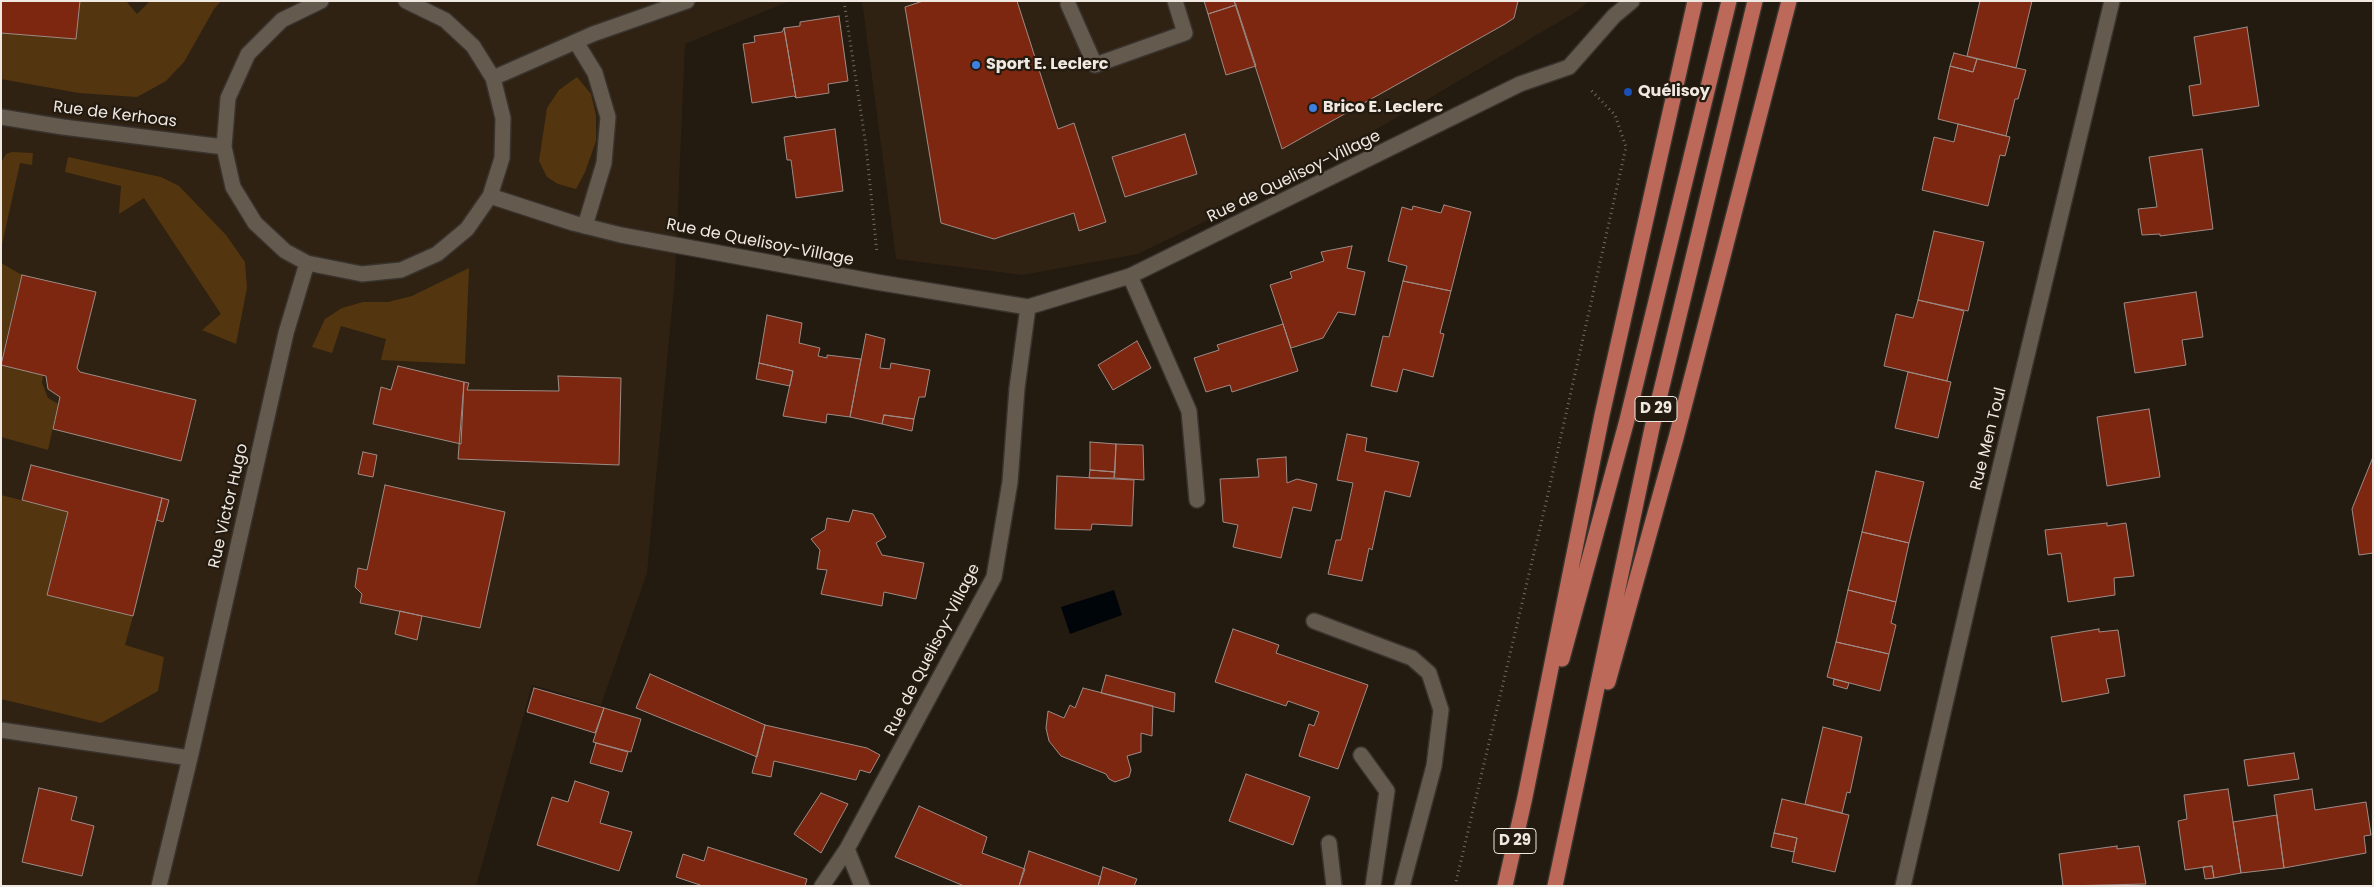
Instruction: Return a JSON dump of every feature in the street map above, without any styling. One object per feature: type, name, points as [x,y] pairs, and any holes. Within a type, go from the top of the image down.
[{"type":"main road","points":[[1526,797],[1602,415],[1695,1]]},
{"type":"main road","name":"D 29","points":[[1505,886],[1526,797],[1627,420],[1729,1]]},
{"type":"main road","name":"D 29","points":[[1555,886],[1652,428],[1755,1]]},
{"type":"main road","points":[[1570,819],[1676,438],[1789,1]]},
{"type":"street","points":[[321,1],[282,20],[248,54],[228,98],[224,147],[233,187],[255,223],[285,251],[307,263],[362,274],[401,270],[437,254],[467,229],[490,196],[502,158],[503,118],[493,78],[473,46],[445,20],[406,1]]},
{"type":"street","points":[[493,78],[576,42],[687,1]]},
{"type":"street","points":[[1068,4],[1095,65],[1185,34],[1175,1]]},
{"type":"street","points":[[1570,67],[1614,16],[1632,1]]},
{"type":"street","name":"Rue Men Toul","points":[[1903,886],[1992,499],[2112,1]]},
{"type":"street","points":[[576,42],[595,73],[608,117],[604,163],[585,226]]},
{"type":"street","name":"Rue de Quelisoy-Village","points":[[490,196],[585,226],[876,282],[1028,306],[1130,276],[1520,84],[1570,67]]},
{"type":"street","name":"Rue de Kerhoas","points":[[1,116],[63,127],[224,147]]},
{"type":"street","name":"Rue Victor Hugo","points":[[159,886],[190,758],[286,333],[307,263]]},
{"type":"street","points":[[1130,276],[1189,411],[1197,500]]},
{"type":"street","name":"Rue de Quelisoy-Village","points":[[822,886],[847,849],[994,577],[1010,482],[1017,388],[1028,306]]},
{"type":"street","points":[[1314,621],[1412,658],[1429,673],[1441,710],[1434,766],[1402,886]]},
{"type":"street","points":[[1,730],[190,758]]},
{"type":"street","points":[[1361,755],[1387,791],[1374,886]]},
{"type":"street","points":[[1329,843],[1334,886]]},
{"type":"street","points":[[847,849],[862,886]]},
{"type":"path","points":[[844,1],[878,250],[876,282]]},
{"type":"path","points":[[1455,886],[1546,504],[1626,147],[1615,115],[1570,67]]},
{"type":"shaded area","points":[[1,1],[790,1],[685,44],[675,277],[647,573],[601,705],[532,685],[476,886],[1,886]]},
{"type":"shaded area","points":[[80,1],[126,1],[137,14],[150,1],[221,1],[214,9],[184,62],[166,81],[137,97],[79,93],[1,79],[1,33],[76,39]]},
{"type":"shaded area","points":[[862,1],[1589,1],[1576,12],[1290,180],[1138,254],[1023,275],[896,259]]},
{"type":"shaded area","points":[[577,77],[591,94],[596,116],[596,141],[585,172],[576,189],[558,184],[547,177],[539,161],[547,108],[559,90]]},
{"type":"shaded area","points":[[12,152],[33,153],[32,165],[20,163],[1,249],[1,163],[6,154]]},
{"type":"shaded area","points":[[68,157],[161,177],[179,186],[226,235],[245,262],[247,288],[236,344],[202,330],[221,314],[144,198],[119,214],[121,186],[65,172]]},
{"type":"shaded area","points":[[1,263],[22,275],[1,361]]},
{"type":"shaded area","points":[[469,268],[465,364],[381,360],[386,339],[341,326],[332,353],[312,347],[325,319],[342,308],[363,302],[388,302],[412,296]]},
{"type":"shaded area","points":[[1,365],[43,375],[42,383],[48,398],[58,404],[48,450],[1,437]]},
{"type":"shaded area","points":[[1,495],[68,512],[47,595],[133,616],[125,645],[164,657],[158,691],[101,723],[1,699]]},
{"type":"shaded area","points":[[1114,590],[1122,615],[1070,634],[1061,607]]},
{"type":"building","points":[[1,1],[80,1],[76,39],[1,33]]},
{"type":"building","name":"Sport E. Leclerc","points":[[923,1],[1017,1],[1058,129],[1074,123],[1106,222],[1079,231],[1074,213],[994,239],[941,223],[905,7]]},
{"type":"building","points":[[1204,1],[1234,1],[1236,5],[1208,14]]},
{"type":"building","name":"Brico E. Leclerc","points":[[1234,1],[1518,1],[1514,18],[1505,24],[1282,149]]},
{"type":"building","points":[[1980,1],[2032,1],[2016,68],[1967,56]]},
{"type":"building","points":[[1236,5],[1256,66],[1226,75],[1208,14]]},
{"type":"building","points":[[839,16],[848,81],[828,84],[829,93],[796,98],[784,28],[800,26],[800,22]]},
{"type":"building","points":[[2247,27],[2259,106],[2193,116],[2189,86],[2201,84],[2194,37]]},
{"type":"building","points":[[784,28],[796,98],[794,96],[752,103],[743,44],[755,42],[754,36],[782,32]]},
{"type":"building","points":[[1954,53],[1977,59],[1973,72],[1950,66]]},
{"type":"building","points":[[1977,59],[2026,70],[2018,99],[2015,99],[2006,136],[1938,119],[1950,66],[1973,72]]},
{"type":"building","points":[[1958,124],[2010,137],[2005,156],[2000,155],[1988,206],[1922,190],[1934,137],[1954,142]]},
{"type":"building","points":[[835,129],[843,191],[796,198],[791,160],[787,160],[784,137]]},
{"type":"building","points":[[1185,134],[1197,174],[1125,197],[1112,157]]},
{"type":"building","points":[[2202,149],[2213,229],[2160,236],[2160,234],[2142,235],[2138,209],[2157,207],[2149,157]]},
{"type":"building","points":[[1444,205],[1471,212],[1451,291],[1403,281],[1407,266],[1388,261],[1402,207],[1412,210],[1413,206],[1441,213]]},
{"type":"building","points":[[1934,231],[1984,242],[1968,311],[1918,300]]},
{"type":"building","points":[[1352,246],[1347,268],[1365,272],[1355,315],[1338,312],[1323,338],[1291,348],[1270,285],[1292,278],[1290,272],[1324,261],[1321,252]]},
{"type":"building","points":[[22,275],[96,292],[77,368],[80,372],[196,400],[181,461],[53,429],[60,397],[48,389],[46,376],[1,365]]},
{"type":"building","points":[[1403,281],[1451,291],[1440,333],[1444,334],[1433,377],[1403,369],[1397,392],[1371,386],[1383,336],[1389,337]]},
{"type":"building","points":[[2196,292],[2203,337],[2182,340],[2186,365],[2135,373],[2124,303]]},
{"type":"building","points":[[1918,300],[1964,311],[1947,381],[1884,366],[1896,314],[1913,318]]},
{"type":"building","points":[[767,315],[802,323],[799,343],[820,348],[818,356],[827,358],[827,355],[861,359],[850,417],[827,414],[826,423],[783,416],[793,371],[759,363]]},
{"type":"building","points":[[1283,324],[1298,371],[1232,392],[1230,385],[1206,392],[1194,358],[1219,350],[1217,345]]},
{"type":"building","points":[[866,334],[885,339],[880,368],[890,369],[891,363],[930,370],[925,397],[919,397],[914,419],[884,415],[882,424],[850,417]]},
{"type":"building","points":[[1137,341],[1151,368],[1113,390],[1098,365]]},
{"type":"building","points":[[759,363],[793,371],[790,386],[756,379]]},
{"type":"building","points":[[398,366],[464,382],[461,444],[373,424],[381,387],[391,390]]},
{"type":"building","points":[[1908,372],[1951,382],[1938,438],[1895,428]]},
{"type":"building","points":[[558,376],[621,378],[619,465],[458,459],[464,382],[469,383],[467,390],[559,391]]},
{"type":"building","points":[[2149,409],[2160,477],[2107,486],[2097,417]]},
{"type":"building","points":[[884,415],[914,419],[912,431],[882,424]]},
{"type":"building","points":[[1347,434],[1367,438],[1365,451],[1419,462],[1410,497],[1385,491],[1372,550],[1369,548],[1362,581],[1328,574],[1336,540],[1341,540],[1353,483],[1337,480]]},
{"type":"building","points":[[1090,442],[1116,444],[1115,472],[1090,470]]},
{"type":"building","points":[[1116,444],[1143,445],[1144,480],[1114,478]]},
{"type":"building","points":[[363,452],[377,455],[373,477],[358,474]]},
{"type":"building","points":[[1286,457],[1287,483],[1297,479],[1317,484],[1311,511],[1293,507],[1281,558],[1233,547],[1238,525],[1223,522],[1220,479],[1259,477],[1257,459]]},
{"type":"building","points":[[2373,457],[2373,553],[2359,555],[2352,509]]},
{"type":"building","points":[[31,465],[162,498],[133,616],[47,595],[68,512],[22,500]]},
{"type":"building","points":[[1090,470],[1115,472],[1114,478],[1089,478]]},
{"type":"building","points":[[1876,471],[1924,482],[1909,543],[1862,532]]},
{"type":"building","points":[[1057,476],[1134,480],[1132,526],[1092,524],[1091,530],[1055,529]]},
{"type":"building","points":[[385,485],[505,512],[480,628],[360,603],[362,594],[355,587],[358,568],[367,570]]},
{"type":"building","points":[[162,498],[169,500],[163,522],[157,520]]},
{"type":"building","points":[[853,510],[873,514],[886,537],[876,543],[882,555],[924,563],[916,599],[884,592],[882,606],[821,594],[827,570],[817,569],[820,550],[811,539],[825,530],[827,518],[849,522]]},
{"type":"building","points":[[2107,523],[2107,526],[2126,523],[2134,576],[2114,578],[2115,595],[2068,602],[2061,553],[2048,555],[2045,530]]},
{"type":"building","points":[[1862,532],[1909,543],[1896,602],[1848,590]]},
{"type":"building","points":[[1848,590],[1896,602],[1891,623],[1896,625],[1889,654],[1836,642]]},
{"type":"building","points":[[400,611],[422,616],[417,640],[395,634]]},
{"type":"building","points":[[1233,629],[1279,645],[1276,653],[1368,685],[1338,769],[1299,756],[1309,724],[1314,726],[1319,712],[1288,701],[1286,706],[1215,682]]},
{"type":"building","points":[[2099,629],[2099,632],[2118,630],[2125,676],[2106,679],[2109,693],[2062,702],[2051,637]]},
{"type":"building","points":[[1836,642],[1889,654],[1880,691],[1827,677]]},
{"type":"building","points":[[650,674],[765,725],[757,757],[636,708]]},
{"type":"building","points":[[1106,675],[1175,693],[1174,712],[1101,693]]},
{"type":"building","points":[[1834,679],[1849,683],[1847,689],[1833,685]]},
{"type":"building","points":[[534,688],[604,708],[595,733],[527,712]]},
{"type":"building","points":[[1083,688],[1153,706],[1152,736],[1141,733],[1141,752],[1127,756],[1131,770],[1129,777],[1115,782],[1109,779],[1106,774],[1061,756],[1049,741],[1046,728],[1048,711],[1064,718],[1070,705],[1075,708]]},
{"type":"building","points":[[604,708],[641,719],[631,752],[593,742]]},
{"type":"building","points":[[765,725],[867,748],[880,755],[870,773],[860,770],[856,780],[774,761],[771,777],[752,773]]},
{"type":"building","points":[[1823,727],[1862,737],[1850,793],[1847,792],[1842,813],[1805,804]]},
{"type":"building","points":[[596,743],[628,752],[622,772],[590,763]]},
{"type":"building","points":[[2294,753],[2299,779],[2248,786],[2244,760]]},
{"type":"building","points":[[1246,774],[1310,797],[1293,845],[1229,821]]},
{"type":"building","points":[[575,781],[609,792],[600,823],[632,832],[619,871],[537,845],[552,797],[568,802]]},
{"type":"building","points":[[39,788],[77,797],[71,820],[94,826],[82,876],[22,862]]},
{"type":"building","points":[[2228,789],[2241,873],[2214,878],[2212,866],[2185,870],[2178,821],[2187,819],[2184,795]]},
{"type":"building","points":[[2312,789],[2315,810],[2366,802],[2371,835],[2364,836],[2366,853],[2284,868],[2274,795]]},
{"type":"building","points":[[821,793],[848,804],[821,853],[794,834]]},
{"type":"building","points":[[1782,799],[1849,815],[1835,872],[1792,862],[1797,838],[1774,833]]},
{"type":"building","points":[[919,806],[987,837],[982,853],[1025,869],[1019,886],[964,886],[895,857]]},
{"type":"building","points":[[2277,815],[2284,868],[2241,873],[2233,822]]},
{"type":"building","points":[[1774,833],[1797,838],[1794,852],[1771,847]]},
{"type":"building","points":[[2117,846],[2117,849],[2139,846],[2146,884],[2063,886],[2059,854]]},
{"type":"building","points":[[708,847],[807,879],[805,886],[703,886],[676,877],[683,854],[704,861]]},
{"type":"building","points":[[1029,851],[1101,877],[1098,886],[1019,886]]},
{"type":"building","points":[[2212,866],[2214,878],[2205,879],[2203,867]]},
{"type":"building","points":[[1103,867],[1137,879],[1134,886],[1098,886]]},
{"type":"place","name":"Sport E. Leclerc","points":[[976,65]]},
{"type":"place","name":"Quélisoy","points":[[1628,92]]},
{"type":"place","name":"Brico E. Leclerc","points":[[1313,108]]}]
